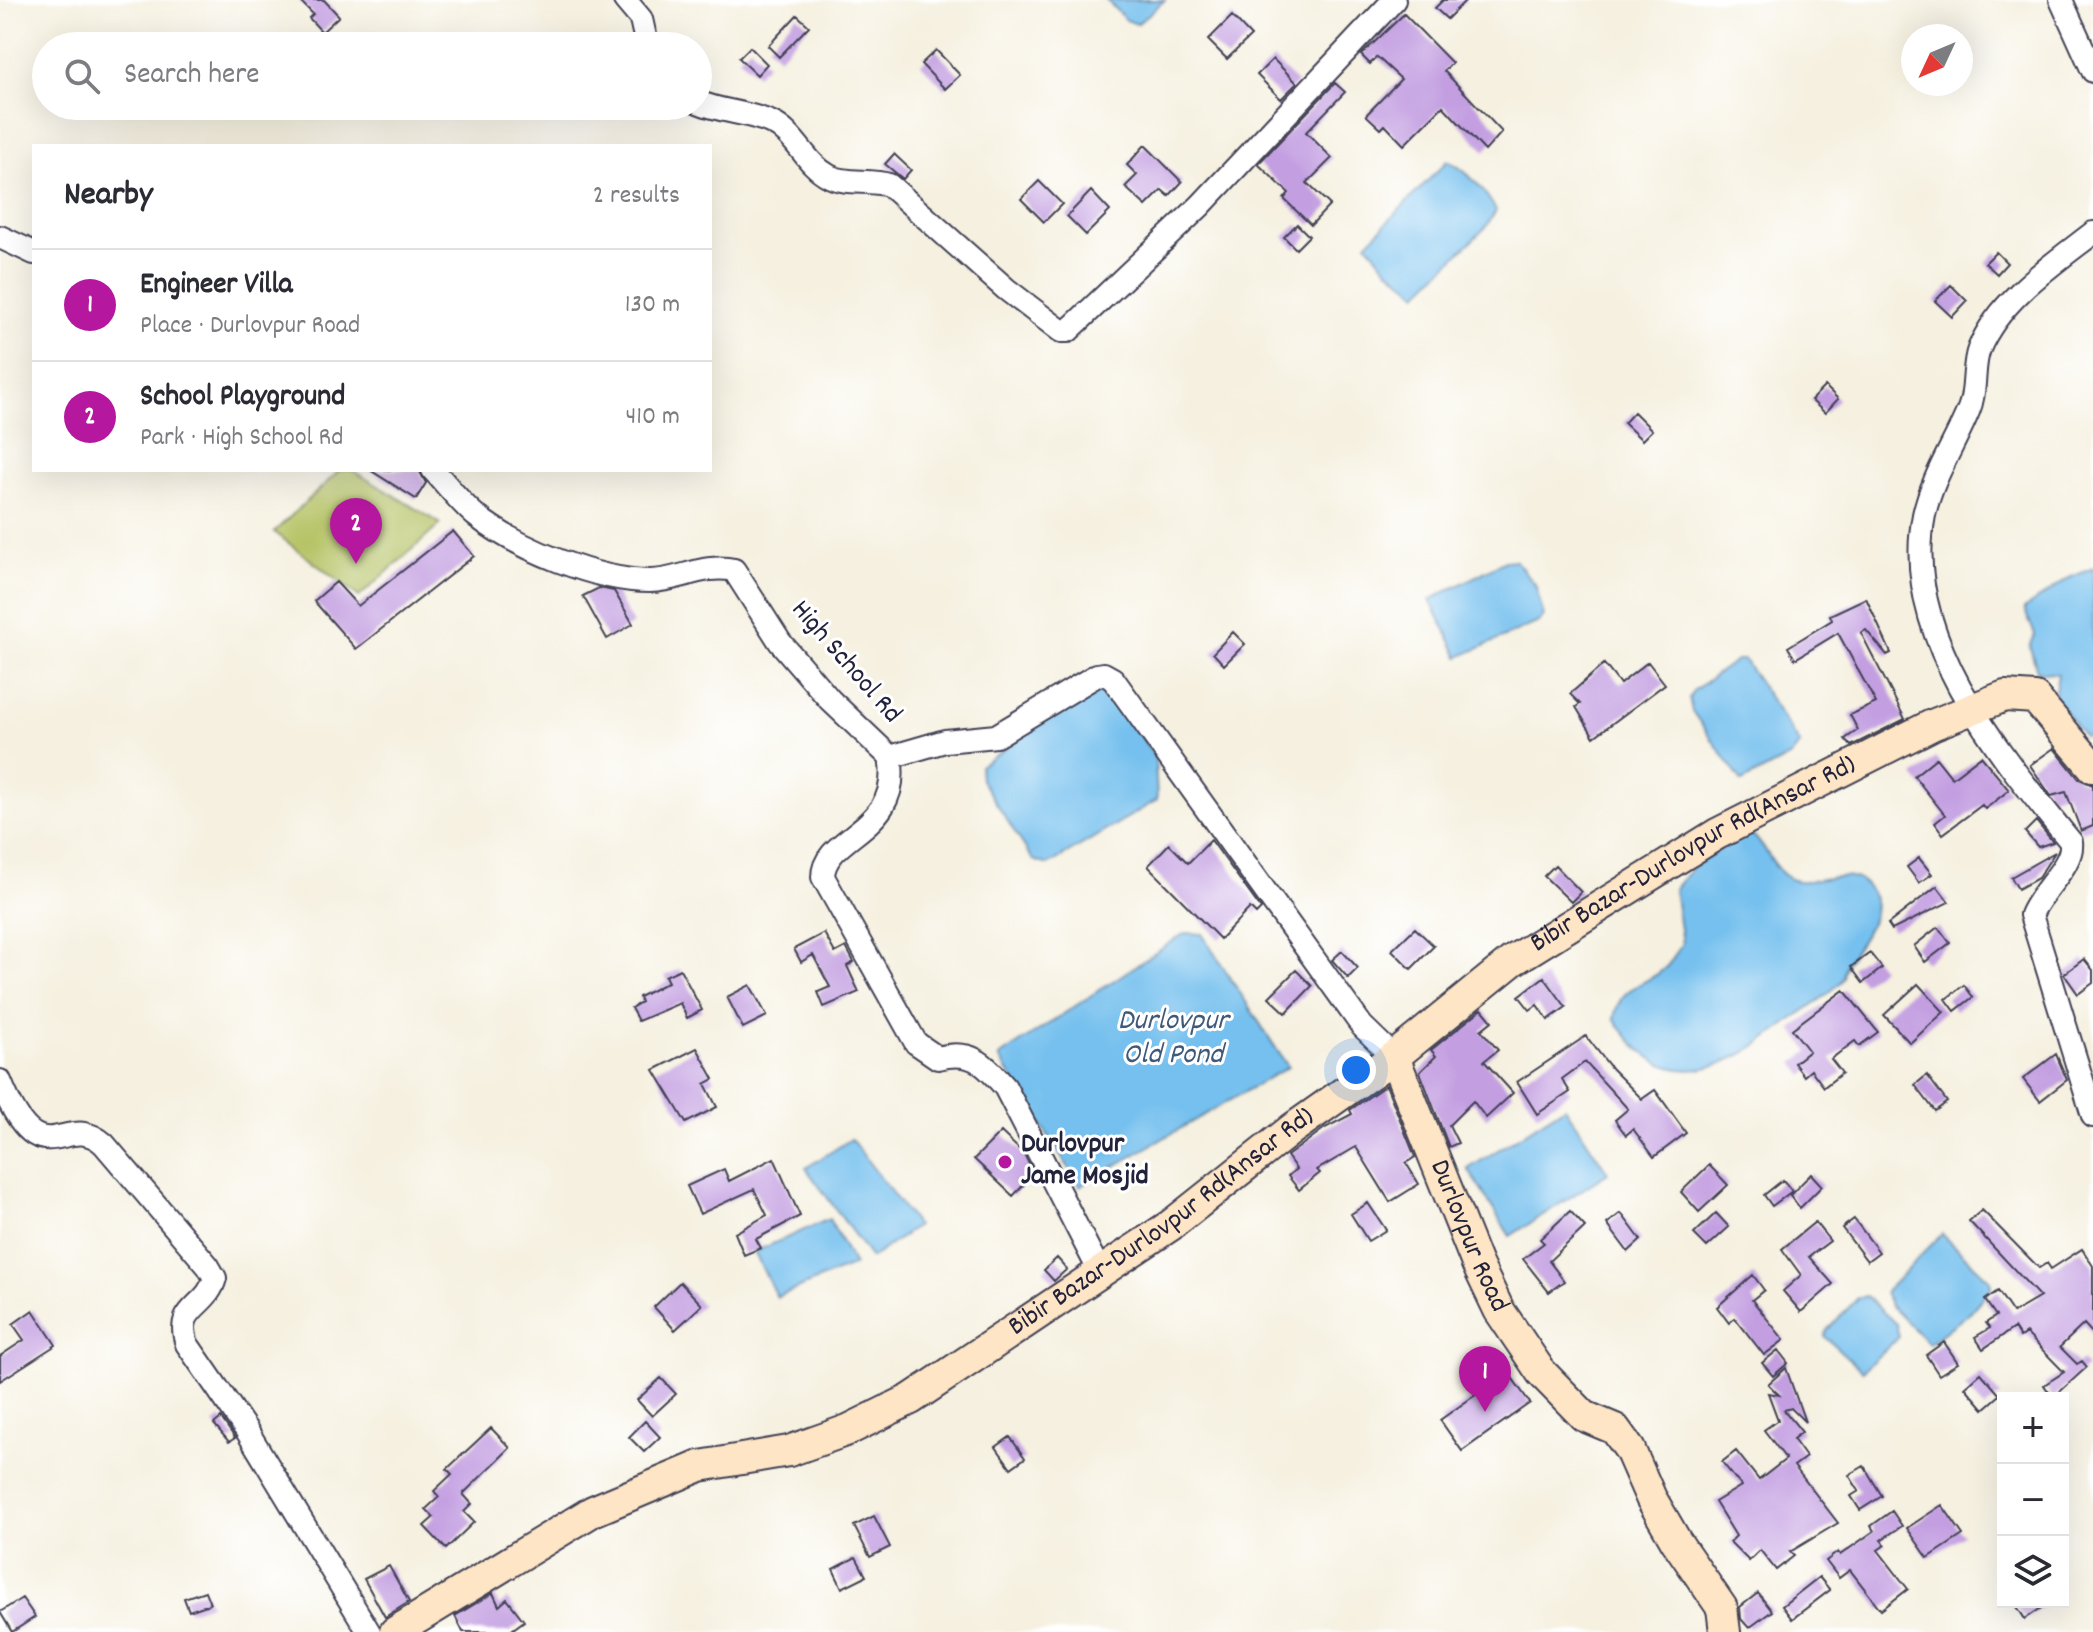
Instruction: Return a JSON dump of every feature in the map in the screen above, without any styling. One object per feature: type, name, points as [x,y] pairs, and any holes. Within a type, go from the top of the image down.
[{"type":"street","points":[[625,0],[641,19],[644,32]]},
{"type":"street","points":[[712,106],[767,120],[782,128],[827,175],[845,181],[869,179],[889,185],[1006,289],[1061,331],[1068,331],[1200,206],[1394,0]]},
{"type":"street","points":[[2061,0],[2093,71]]},
{"type":"street","points":[[2093,233],[2037,277],[1993,325],[1978,351],[1971,405],[1934,484],[1924,515],[1922,558],[1929,608],[1940,644],[1970,707],[2071,842],[2069,861],[2039,896],[2031,915],[2093,1116]]},
{"type":"street","points":[[0,237],[32,252]]},
{"type":"street","name":"High School Rd","points":[[435,472],[474,514],[493,527],[521,545],[577,566],[651,581],[709,569],[734,570],[780,642],[830,700],[890,757],[945,741],[996,736],[1097,675],[1104,674],[1113,679],[1362,1026],[1394,1057]]},
{"type":"street","name":"Bibir Bazar-Durlovpur Rd(Ansar Rd)","points":[[395,1632],[593,1511],[700,1466],[789,1451],[848,1430],[911,1399],[1171,1225],[1292,1129],[1394,1057],[1512,961],[1717,834],[1970,707],[2005,696],[2035,698],[2093,767]]},
{"type":"street","points":[[890,757],[894,775],[888,803],[828,861],[823,877],[916,1043],[938,1058],[955,1053],[971,1055],[985,1064],[1005,1087],[1100,1272]]},
{"type":"street","name":"Durlovpur Road","points":[[1394,1057],[1477,1264],[1499,1310],[1541,1372],[1584,1416],[1615,1429],[1630,1450],[1670,1530],[1722,1608],[1725,1632]]},
{"type":"street","points":[[0,1081],[10,1105],[32,1134],[43,1140],[80,1132],[96,1137],[104,1144],[208,1266],[215,1278],[212,1289],[185,1316],[182,1329],[187,1344],[247,1431],[369,1632]]},
{"type":"green space","points":[[338,472],[355,472],[441,524],[359,597],[274,532]]},
{"type":"water","points":[[1106,0],[1165,0],[1137,24],[1126,20]]},
{"type":"water","points":[[1447,161],[1475,182],[1496,211],[1486,227],[1418,293],[1386,267],[1367,243]]},
{"type":"water","points":[[1515,560],[1535,584],[1544,616],[1539,622],[1459,657],[1430,600],[1505,561]]},
{"type":"water","points":[[2093,568],[2093,732],[2084,737],[2054,696],[2058,674],[2037,671],[2030,647],[2035,634],[2024,609],[2067,579]]},
{"type":"water","points":[[1736,660],[1744,660],[1800,744],[1791,756],[1742,782],[1692,711],[1689,698],[1693,691]]},
{"type":"water","points":[[1101,683],[1112,690],[1155,758],[1157,800],[1048,865],[1033,860],[981,780],[980,766]]},
{"type":"water","points":[[1742,835],[1753,835],[1782,873],[1793,880],[1845,876],[1864,883],[1874,901],[1872,920],[1846,964],[1842,979],[1824,996],[1746,1052],[1700,1069],[1677,1069],[1655,1061],[1634,1044],[1614,1018],[1617,1006],[1629,991],[1670,963],[1682,943],[1674,889],[1693,867]]},
{"type":"water","name":"Durlovpur Old Pond","points":[[1185,933],[1202,934],[1288,1067],[1080,1186],[999,1057]]},
{"type":"water","points":[[1565,1107],[1608,1173],[1510,1236],[1468,1169]]},
{"type":"water","points":[[851,1139],[917,1226],[871,1258],[806,1168]]},
{"type":"water","points":[[829,1219],[854,1265],[777,1297],[754,1252]]},
{"type":"water","points":[[1942,1234],[1990,1280],[1991,1288],[1969,1313],[1929,1344],[1890,1305],[1885,1292]]},
{"type":"water","points":[[1866,1296],[1896,1324],[1899,1337],[1862,1371],[1825,1337],[1827,1330],[1858,1298]]},
{"type":"building","points":[[299,0],[324,0],[339,16],[322,32],[309,18],[313,14]]},
{"type":"building","points":[[1443,0],[1466,0],[1447,19],[1435,8]]},
{"type":"building","points":[[1404,14],[1452,63],[1444,71],[1502,132],[1485,151],[1443,106],[1404,145],[1385,125],[1381,129],[1366,115],[1401,79],[1377,57],[1370,64],[1361,55]]},
{"type":"building","points":[[797,15],[809,26],[779,57],[768,46]]},
{"type":"building","points":[[1232,16],[1251,36],[1227,59],[1208,40]]},
{"type":"building","points":[[750,47],[767,64],[757,75],[739,58]]},
{"type":"building","points":[[936,50],[960,75],[945,89],[921,64]]},
{"type":"building","points":[[1273,59],[1297,83],[1281,99],[1257,75]]},
{"type":"building","points":[[1335,83],[1345,92],[1306,132],[1332,158],[1307,183],[1330,205],[1311,225],[1284,199],[1289,193],[1258,164]]},
{"type":"building","points":[[1145,145],[1182,182],[1169,196],[1162,190],[1146,206],[1125,187],[1137,175],[1127,165]]},
{"type":"building","points":[[894,154],[911,170],[903,179],[885,164]]},
{"type":"building","points":[[1039,181],[1062,204],[1044,222],[1021,199]]},
{"type":"building","points":[[1091,191],[1110,211],[1086,235],[1067,216]]},
{"type":"building","points":[[1297,224],[1309,236],[1296,249],[1284,237]]},
{"type":"building","points":[[1996,252],[2007,263],[1997,274],[1985,263]]},
{"type":"building","points":[[1951,285],[1967,301],[1952,317],[1935,301]]},
{"type":"building","points":[[1825,386],[1838,399],[1825,413],[1811,400]]},
{"type":"building","points":[[1634,412],[1652,430],[1642,440],[1624,423]]},
{"type":"building","points":[[373,472],[420,472],[426,483],[416,499]]},
{"type":"building","points":[[453,531],[474,556],[356,649],[314,601],[336,582],[358,606]]},
{"type":"building","points":[[599,588],[614,591],[633,624],[607,639],[583,596]]},
{"type":"building","points":[[1866,598],[1891,653],[1887,655],[1866,630],[1861,633],[1905,719],[1851,746],[1845,739],[1858,730],[1850,715],[1876,703],[1838,633],[1795,659],[1788,647],[1832,620],[1830,615]]},
{"type":"building","points":[[1233,632],[1245,644],[1224,665],[1213,653]]},
{"type":"building","points":[[1648,662],[1665,684],[1594,737],[1576,707],[1580,704],[1570,694],[1604,664],[1620,684]]},
{"type":"building","points":[[2054,748],[2079,779],[2093,785],[2093,826],[2081,831],[2066,792],[2051,796],[2030,765]]},
{"type":"building","points":[[1981,756],[2009,790],[1985,809],[1982,805],[1943,834],[1935,823],[1945,815],[1914,776],[1936,758],[1952,778]]},
{"type":"building","points":[[2036,821],[2053,842],[2038,847],[2025,832]]},
{"type":"building","points":[[1211,840],[1261,909],[1256,914],[1250,908],[1220,939],[1148,866],[1169,844],[1188,863]]},
{"type":"building","points":[[2055,852],[2038,878],[2018,889],[2011,877]]},
{"type":"building","points":[[1919,858],[1932,874],[1919,883],[1907,867]]},
{"type":"building","points":[[1555,865],[1581,892],[1571,902],[1544,876]]},
{"type":"building","points":[[1937,886],[1949,902],[1892,930],[1888,924]]},
{"type":"building","points":[[1938,927],[1950,943],[1925,962],[1914,946]]},
{"type":"building","points":[[1415,928],[1434,946],[1411,969],[1392,950]]},
{"type":"building","points":[[824,933],[835,953],[846,947],[854,962],[847,966],[859,992],[824,1007],[818,992],[830,987],[813,955],[801,962],[794,949]]},
{"type":"building","points":[[1342,951],[1358,968],[1348,978],[1332,960]]},
{"type":"building","points":[[1870,953],[1882,968],[1863,983],[1851,967]]},
{"type":"building","points":[[2084,959],[2093,970],[2093,983],[2078,994],[2064,974]]},
{"type":"building","points":[[680,969],[702,1010],[687,1018],[680,1003],[638,1021],[631,1008],[641,1002],[639,997],[668,982],[665,976]]},
{"type":"building","points":[[1296,970],[1312,986],[1286,1013],[1269,997]]},
{"type":"building","points":[[1544,977],[1566,1007],[1548,1020],[1537,1005],[1530,1010],[1519,996]]},
{"type":"building","points":[[1918,984],[1944,1012],[1910,1043],[1884,1015]]},
{"type":"building","points":[[750,985],[767,1016],[743,1028],[727,997]]},
{"type":"building","points":[[1964,985],[1973,997],[1955,1011],[1946,999]]},
{"type":"building","points":[[1844,990],[1878,1032],[1859,1046],[1855,1041],[1831,1059],[1842,1073],[1824,1087],[1811,1070],[1804,1076],[1794,1063],[1809,1051],[1792,1029]]},
{"type":"building","points":[[1482,1009],[1492,1021],[1481,1030],[1498,1050],[1484,1061],[1513,1093],[1486,1118],[1473,1101],[1449,1125],[1458,1143],[1449,1147],[1420,1072],[1436,1056],[1431,1050]]},
{"type":"building","points":[[1586,1036],[1612,1069],[1642,1099],[1655,1090],[1686,1133],[1654,1157],[1633,1129],[1626,1135],[1615,1120],[1628,1109],[1585,1062],[1562,1079],[1570,1092],[1537,1114],[1517,1082]]},
{"type":"building","points":[[697,1048],[714,1079],[705,1084],[717,1107],[686,1123],[654,1070]]},
{"type":"building","points":[[2056,1054],[2067,1080],[2040,1101],[2023,1079]]},
{"type":"building","points":[[1927,1075],[1947,1102],[1935,1111],[1915,1085]]},
{"type":"building","points":[[1386,1085],[1415,1157],[1406,1163],[1419,1184],[1390,1202],[1356,1147],[1317,1170],[1320,1173],[1299,1190],[1288,1176],[1296,1169],[1287,1156],[1325,1128],[1352,1114],[1350,1110]]},
{"type":"building","points":[[1001,1132],[1024,1154],[1034,1174],[1013,1196],[974,1159]]},
{"type":"building","points":[[774,1158],[800,1216],[756,1239],[761,1248],[744,1255],[735,1233],[767,1215],[754,1189],[700,1214],[687,1186],[724,1169],[729,1181]]},
{"type":"building","points":[[1709,1165],[1728,1185],[1699,1212],[1681,1192]]},
{"type":"building","points":[[1811,1174],[1822,1186],[1800,1208],[1790,1195]]},
{"type":"building","points":[[1783,1180],[1792,1191],[1772,1206],[1764,1195]]},
{"type":"building","points":[[1368,1203],[1386,1230],[1368,1241],[1351,1214]]},
{"type":"building","points":[[1982,1210],[2039,1268],[2047,1263],[2051,1269],[2082,1249],[2093,1266],[2093,1334],[2084,1324],[2060,1347],[2077,1364],[2082,1361],[2087,1367],[2060,1392],[2049,1392],[2044,1385],[2064,1372],[2026,1333],[2020,1337],[2014,1328],[1983,1349],[1975,1337],[1990,1328],[1986,1323],[1996,1316],[1985,1300],[1998,1291],[2013,1313],[2040,1297],[1969,1221]]},
{"type":"building","points":[[1570,1211],[1585,1227],[1549,1261],[1564,1281],[1549,1292],[1523,1259],[1544,1243],[1540,1239]]},
{"type":"building","points":[[1621,1213],[1641,1240],[1628,1252],[1607,1224]]},
{"type":"building","points":[[1716,1213],[1729,1227],[1707,1247],[1694,1234]]},
{"type":"building","points":[[1854,1219],[1879,1252],[1867,1261],[1842,1228]]},
{"type":"building","points":[[1815,1222],[1830,1241],[1809,1257],[1833,1284],[1801,1312],[1783,1291],[1801,1275],[1782,1249]]},
{"type":"building","points":[[1057,1258],[1067,1269],[1054,1281],[1044,1270]]},
{"type":"building","points":[[1753,1275],[1764,1290],[1752,1300],[1784,1340],[1764,1355],[1735,1318],[1729,1323],[1717,1307]]},
{"type":"building","points":[[680,1282],[702,1305],[675,1330],[654,1307]]},
{"type":"building","points":[[33,1310],[56,1345],[0,1381],[0,1356],[24,1340],[13,1324]]},
{"type":"building","points":[[1944,1342],[1958,1363],[1939,1375],[1926,1355]]},
{"type":"building","points":[[1778,1350],[1788,1363],[1773,1376],[1762,1363]]},
{"type":"building","points":[[1786,1368],[1805,1422],[1791,1408],[1784,1410],[1802,1432],[1793,1439],[1806,1457],[1794,1466],[1838,1523],[1790,1552],[1794,1556],[1776,1570],[1760,1550],[1749,1561],[1730,1542],[1736,1536],[1715,1502],[1741,1486],[1722,1462],[1736,1451],[1759,1480],[1786,1459],[1764,1430],[1778,1420],[1768,1393],[1779,1395],[1768,1384]]},
{"type":"building","points":[[1508,1372],[1530,1403],[1462,1451],[1440,1420]]},
{"type":"building","points":[[1981,1373],[1997,1392],[1997,1398],[1984,1409],[1965,1387]]},
{"type":"building","points":[[661,1378],[676,1394],[652,1416],[637,1400]]},
{"type":"building","points":[[221,1418],[235,1438],[229,1442],[214,1424]]},
{"type":"building","points":[[645,1421],[660,1437],[644,1452],[629,1437]]},
{"type":"building","points":[[491,1428],[510,1448],[463,1494],[472,1504],[464,1512],[474,1522],[446,1549],[424,1526],[434,1517],[426,1509],[439,1497],[434,1491],[452,1474],[447,1469]]},
{"type":"building","points":[[1010,1437],[1025,1458],[1011,1468],[996,1447]]},
{"type":"building","points":[[1864,1466],[1882,1496],[1860,1510],[1851,1496],[1859,1491],[1849,1475]]},
{"type":"building","points":[[1942,1505],[1963,1535],[1928,1558],[1907,1528]]},
{"type":"building","points":[[1892,1511],[1902,1526],[1881,1540],[1885,1545],[1878,1550],[1908,1589],[1881,1610],[1850,1570],[1839,1578],[1826,1561],[1874,1531],[1871,1526]]},
{"type":"building","points":[[874,1516],[890,1547],[870,1557],[854,1526]]},
{"type":"building","points":[[856,1557],[866,1576],[842,1588],[833,1569]]},
{"type":"building","points":[[389,1566],[409,1602],[385,1617],[364,1579]]},
{"type":"building","points":[[1819,1577],[1830,1590],[1792,1619],[1782,1606]]},
{"type":"building","points":[[205,1591],[210,1604],[189,1611],[184,1598]]},
{"type":"building","points":[[493,1593],[499,1606],[507,1599],[524,1621],[509,1632],[463,1632],[455,1616]]},
{"type":"building","points":[[1758,1593],[1772,1611],[1749,1628],[1741,1619],[1740,1607]]},
{"type":"building","points":[[22,1598],[35,1617],[12,1632],[0,1612]]},
{"type":"building","points":[[2018,1608],[2041,1608],[2025,1619]]},
{"type":"place","name":"School Playground","points":[[356,564]]},
{"type":"place","name":"Durlovpur Jame Mosjid","points":[[1005,1162]]},
{"type":"place","name":"Engineer Villa","points":[[1485,1412]]}]
